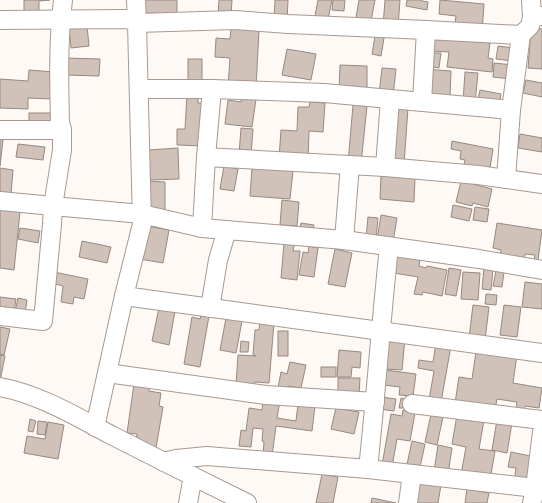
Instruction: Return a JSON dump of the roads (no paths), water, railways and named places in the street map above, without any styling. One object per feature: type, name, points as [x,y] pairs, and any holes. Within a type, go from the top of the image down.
[{"type":"street","points":[[0,316],[43,321],[52,224],[52,206],[62,150],[58,70],[60,21],[63,0]]},
{"type":"street","points":[[95,426],[124,296],[142,224],[136,0]]},
{"type":"street","points":[[506,179],[511,110],[520,35],[530,26],[535,11]]},
{"type":"street","points":[[0,20],[60,21],[127,19],[137,23],[235,20],[288,24],[520,35]]},
{"type":"street","points":[[422,102],[426,30]]},
{"type":"street","points":[[139,89],[212,89],[324,93],[511,110]]},
{"type":"street","points":[[202,228],[212,89]]},
{"type":"street","points":[[385,167],[390,99]]},
{"type":"street","points":[[0,130],[62,130]]},
{"type":"street","points":[[206,157],[385,167],[478,175],[542,184]]},
{"type":"street","points":[[344,240],[350,165]]},
{"type":"street","points":[[0,201],[142,214],[202,228],[344,240],[479,259],[542,270]]},
{"type":"street","points":[[210,308],[218,260],[227,230]]},
{"type":"street","points":[[368,469],[389,247]]},
{"type":"street","points":[[124,296],[542,353]]},
{"type":"street","points":[[107,372],[266,395],[375,402]]},
{"type":"street","points":[[0,387],[12,389],[58,408],[247,503]]},
{"type":"street","points":[[412,404],[542,420]]},
{"type":"street","points":[[164,462],[176,459],[207,456],[368,469],[412,474],[533,496],[542,432]]},
{"type":"street","points":[[408,503],[412,474]]},
{"type":"street","points":[[188,503],[193,476]]}]
